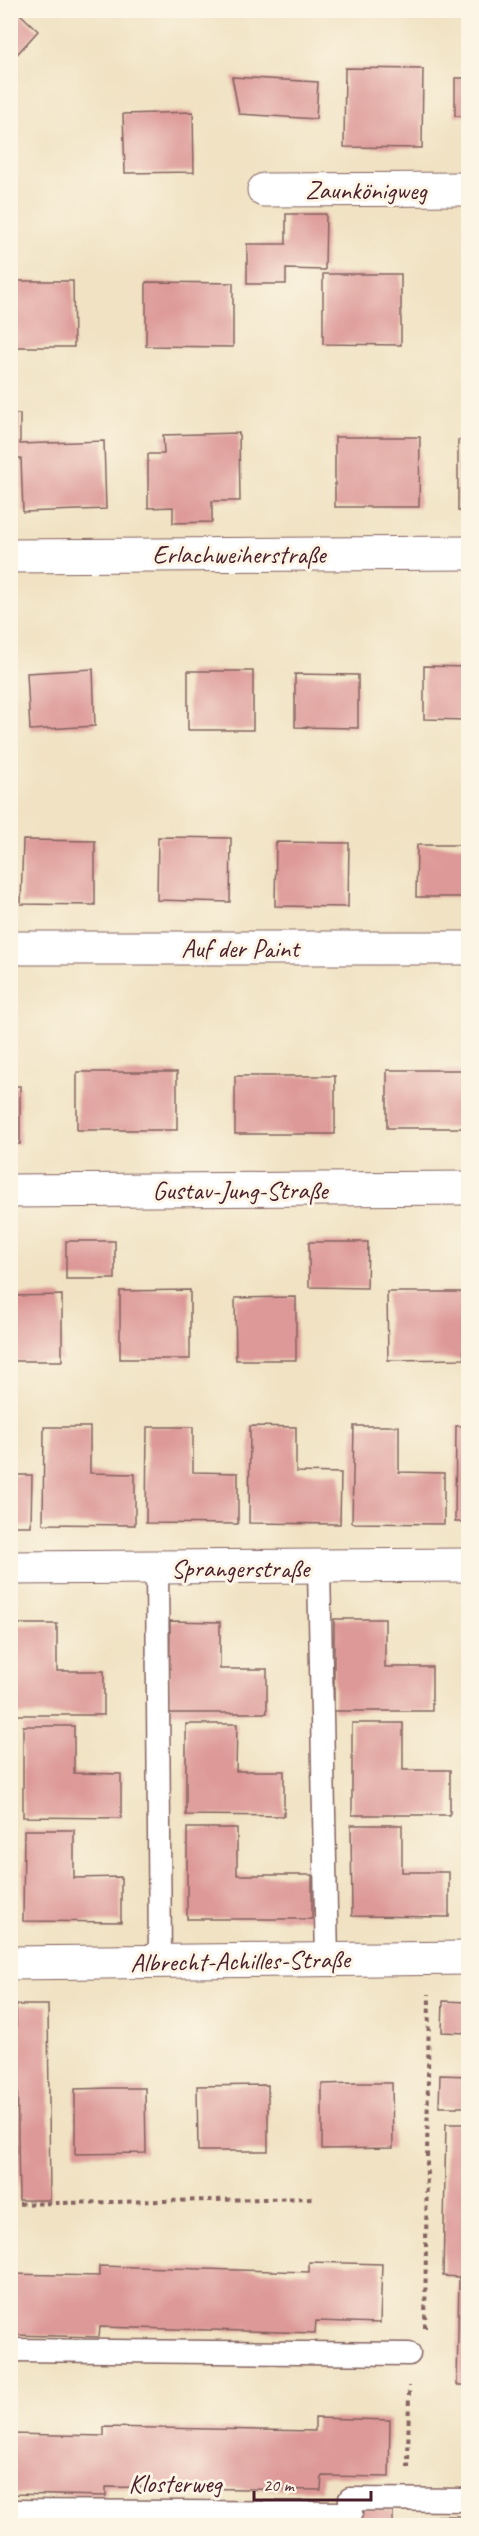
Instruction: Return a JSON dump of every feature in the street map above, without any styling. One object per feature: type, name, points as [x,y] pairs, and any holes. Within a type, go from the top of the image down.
[{"type":"street","name":"Zaunkönigweg","points":[[264,190],[468,189]]},
{"type":"street","name":"Erlachweiherstraße","points":[[10,556],[468,553]]},
{"type":"street","name":"Auf der Paint","points":[[10,948],[468,948]]},
{"type":"street","name":"Gustav-Jung-Straße","points":[[10,1191],[468,1188]]},
{"type":"street","name":"Sprangerstraße","points":[[10,1568],[319,1568],[468,1565]]},
{"type":"street","name":"Albrecht-Achilles-Straße","points":[[10,1963],[468,1958]]},
{"type":"lane","points":[[157,1568],[160,1961]]},
{"type":"lane","points":[[319,1568],[327,1960]]},
{"type":"lane","points":[[10,2350],[409,2354]]},
{"type":"lane","name":"Klosterweg","points":[[10,2511],[351,2513],[350,2499],[468,2500]]},
{"type":"path","points":[[407,2499],[409,2338],[425,2339],[429,1958]]},
{"type":"path","points":[[10,2204],[315,2198]]},
{"type":"building","points":[[10,10],[16,10],[38,31],[10,62]]},
{"type":"building","points":[[345,68],[423,69],[422,148],[344,147]]},
{"type":"building","points":[[232,77],[318,82],[316,119],[239,114]]},
{"type":"building","points":[[455,78],[468,78],[468,116],[455,116]]},
{"type":"building","points":[[193,112],[194,172],[125,173],[123,114]]},
{"type":"building","points":[[286,214],[326,214],[325,270],[286,269],[286,284],[247,284],[247,244],[286,244]]},
{"type":"building","points":[[323,274],[401,274],[401,345],[323,344]]},
{"type":"building","points":[[10,281],[73,281],[74,347],[10,347]]},
{"type":"building","points":[[146,282],[233,283],[233,347],[146,346]]},
{"type":"building","points":[[10,414],[20,414],[20,444],[104,441],[106,509],[23,512],[21,458],[10,458]]},
{"type":"building","points":[[239,433],[240,501],[212,501],[212,522],[173,523],[173,507],[148,508],[148,454],[164,454],[163,435]]},
{"type":"building","points":[[335,437],[420,437],[419,507],[335,507]]},
{"type":"building","points":[[458,440],[468,440],[468,511],[458,511]]},
{"type":"building","points":[[424,666],[468,667],[468,720],[424,719]]},
{"type":"building","points":[[93,669],[95,726],[30,730],[27,673]]},
{"type":"building","points":[[188,671],[253,671],[253,730],[188,730]]},
{"type":"building","points":[[295,674],[358,675],[358,728],[295,727]]},
{"type":"building","points":[[158,837],[231,838],[230,902],[157,900]]},
{"type":"building","points":[[23,840],[95,841],[95,905],[21,904]]},
{"type":"building","points":[[276,842],[349,843],[348,907],[275,906]]},
{"type":"building","points":[[417,845],[468,845],[468,897],[416,897]]},
{"type":"building","points":[[387,1070],[468,1070],[468,1128],[387,1128]]},
{"type":"building","points":[[77,1072],[177,1072],[177,1130],[77,1130]]},
{"type":"building","points":[[235,1076],[335,1076],[335,1134],[235,1134]]},
{"type":"building","points":[[10,1086],[20,1086],[20,1144],[10,1144]]},
{"type":"building","points":[[66,1241],[115,1241],[115,1279],[66,1279]]},
{"type":"building","points":[[309,1242],[368,1242],[367,1288],[309,1287]]},
{"type":"building","points":[[190,1290],[190,1359],[120,1359],[120,1291]]},
{"type":"building","points":[[387,1292],[463,1292],[464,1359],[388,1360]]},
{"type":"building","points":[[62,1295],[62,1361],[10,1361],[10,1296]]},
{"type":"building","points":[[296,1297],[296,1360],[236,1360],[235,1298]]},
{"type":"building","points":[[250,1426],[296,1427],[296,1472],[341,1473],[340,1524],[249,1523]]},
{"type":"building","points":[[354,1426],[399,1426],[399,1472],[444,1473],[444,1524],[352,1523]]},
{"type":"building","points":[[456,1426],[468,1426],[468,1522],[455,1522]]},
{"type":"building","points":[[44,1427],[90,1427],[90,1473],[135,1474],[135,1525],[43,1524]]},
{"type":"building","points":[[147,1427],[193,1427],[193,1472],[238,1473],[238,1524],[146,1523]]},
{"type":"building","points":[[10,1475],[32,1475],[31,1526],[10,1526]]},
{"type":"building","points":[[334,1619],[385,1619],[385,1667],[432,1667],[432,1711],[334,1711]]},
{"type":"building","points":[[170,1621],[220,1622],[220,1669],[267,1669],[267,1713],[169,1713]]},
{"type":"building","points":[[10,1624],[57,1624],[57,1671],[104,1671],[104,1715],[10,1715]]},
{"type":"building","points":[[352,1723],[403,1723],[403,1770],[450,1770],[450,1815],[352,1815]]},
{"type":"building","points":[[186,1724],[237,1724],[236,1771],[284,1771],[284,1816],[186,1815]]},
{"type":"building","points":[[23,1726],[74,1726],[74,1773],[121,1774],[121,1818],[23,1817]]},
{"type":"building","points":[[351,1825],[402,1825],[402,1872],[449,1872],[449,1917],[352,1916]]},
{"type":"building","points":[[187,1828],[237,1828],[237,1875],[312,1875],[312,1919],[187,1919]]},
{"type":"building","points":[[24,1830],[74,1830],[74,1878],[121,1877],[121,1922],[23,1921]]},
{"type":"building","points":[[443,2001],[468,2002],[468,2033],[442,2032]]},
{"type":"building","points":[[16,2005],[48,2005],[50,2200],[19,2200]]},
{"type":"building","points":[[440,2075],[468,2076],[468,2107],[439,2107]]},
{"type":"building","points":[[392,2083],[393,2148],[322,2149],[322,2084]]},
{"type":"building","points":[[268,2085],[268,2151],[198,2151],[197,2086]]},
{"type":"building","points":[[145,2088],[146,2153],[75,2154],[75,2089]]},
{"type":"building","points":[[446,2124],[468,2124],[468,2385],[457,2385],[459,2277],[443,2276]]},
{"type":"building","points":[[309,2262],[382,2264],[380,2323],[316,2321],[315,2333],[100,2327],[99,2337],[10,2335],[10,2274],[99,2276],[99,2266],[309,2272]]},
{"type":"building","points":[[315,2418],[390,2420],[389,2477],[322,2476],[321,2490],[106,2487],[106,2496],[10,2494],[10,2434],[104,2436],[104,2427],[315,2431]]},
{"type":"building","points":[[360,2509],[393,2510],[393,2526],[360,2526]]},
{"type":"building","points":[[438,2516],[468,2516],[468,2526],[438,2526]]}]
